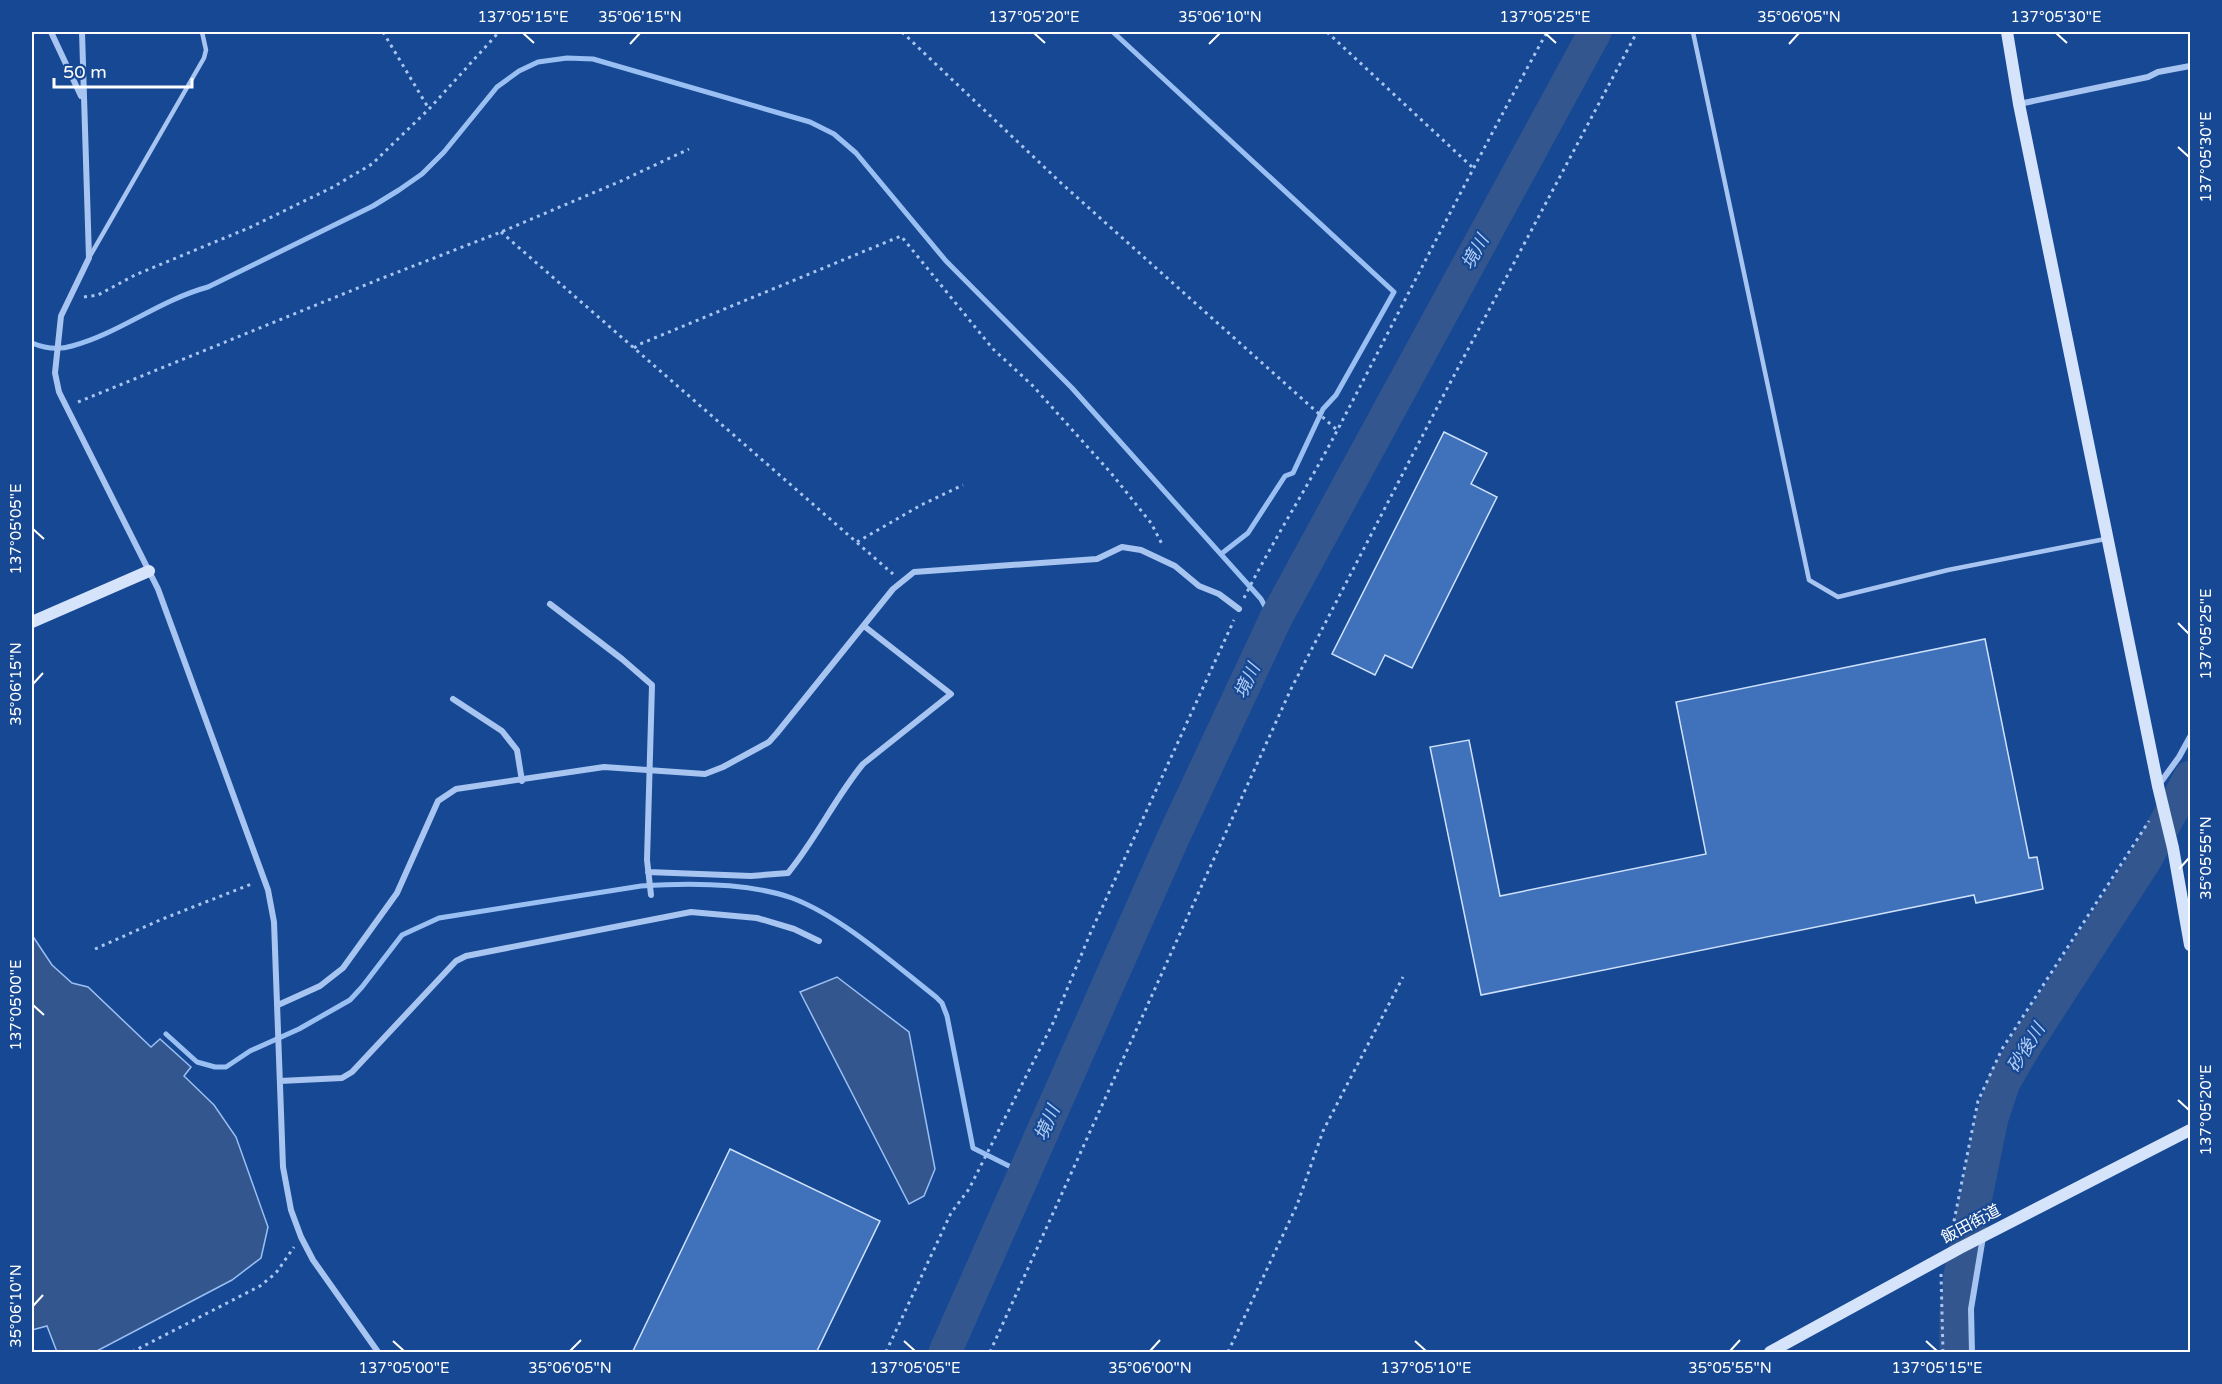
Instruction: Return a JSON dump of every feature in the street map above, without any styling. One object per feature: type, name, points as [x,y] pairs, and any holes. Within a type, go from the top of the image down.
[{"type":"street","points":[[51,32],[83,99]]},
{"type":"street","points":[[82,32],[89,258],[67,299],[61,316],[55,373],[59,392],[162,600],[264,879],[274,922],[283,1167],[291,1210],[313,1260],[378,1353]]},
{"type":"street","points":[[2007,32],[2019,104],[2158,786],[2173,848],[2190,945]]},
{"type":"street","points":[[2019,104],[2190,66]]},
{"type":"street","points":[[278,1005],[320,986],[343,968],[397,893],[438,801],[456,789],[604,767],[705,774],[723,767],[769,742],[901,581],[914,572],[1097,559],[1122,548],[1141,550],[1174,566],[1199,586],[1219,594],[1239,609]]},
{"type":"street","points":[[32,622],[149,571]]},
{"type":"street","points":[[550,604],[652,685],[646,860],[651,895]]},
{"type":"street","points":[[648,872],[751,876],[788,873],[863,764],[951,694],[864,626]]},
{"type":"street","points":[[453,699],[502,731],[517,750],[522,781]]},
{"type":"street","points":[[2158,786],[2190,737]]},
{"type":"street","points":[[280,1081],[342,1078],[352,1072],[456,961],[466,956],[691,912],[757,918],[794,929],[819,941]]},
{"type":"street","name":"飯田街道","points":[[1770,1353],[1956,1250],[2190,1130]]},
{"type":"street","points":[[1972,1353],[1971,1309],[1980,1238]]},
{"type":"lane","points":[[89,258],[204,58],[206,50],[202,32]]},
{"type":"lane","points":[[1693,32],[1809,579],[1838,597],[1948,570],[2108,539]]},
{"type":"path","points":[[382,32],[429,109]]},
{"type":"path","points":[[67,299],[98,295],[135,275],[251,228],[333,187],[372,164],[429,109],[499,32]]},
{"type":"path","points":[[902,32],[1060,182],[1337,430]]},
{"type":"path","points":[[1327,32],[1472,167]]},
{"type":"path","points":[[886,1353],[951,1213],[969,1189],[1053,1023],[1090,934],[1208,672],[1263,560],[1337,430],[1472,167],[1547,32]]},
{"type":"path","points":[[990,1353],[1292,689],[1441,400],[1637,32]]},
{"type":"path","points":[[66,407],[369,283],[501,232],[621,181],[689,149]]},
{"type":"path","points":[[501,232],[901,581]]},
{"type":"path","points":[[634,348],[902,236],[993,349],[1032,385],[1111,473],[1151,524],[1174,566]]},
{"type":"path","points":[[856,542],[921,505],[963,485]]},
{"type":"path","points":[[1956,1250],[1950,1233],[1978,1101],[1989,1074],[2002,1049],[2149,821]]},
{"type":"path","points":[[95,949],[160,920],[264,879]]},
{"type":"path","points":[[1228,1353],[1297,1204],[1323,1131],[1403,977]]},
{"type":"path","points":[[132,1353],[260,1286],[276,1273],[301,1237]]},
{"type":"path","points":[[1937,1261],[1942,1278],[1943,1353]]},
{"type":"water","points":[[32,935],[52,965],[72,983],[88,987],[151,1047],[160,1039],[191,1067],[184,1076],[214,1105],[236,1137],[268,1227],[261,1258],[232,1280],[95,1352],[57,1352],[47,1326],[32,1330]]},
{"type":"water","points":[[837,977],[909,1032],[935,1169],[924,1196],[909,1204],[800,992]]},
{"type":"building","points":[[1444,432],[1487,453],[1471,484],[1497,497],[1412,668],[1385,655],[1375,675],[1332,654]]},
{"type":"building","points":[[1985,639],[2029,858],[2037,857],[2043,889],[1976,903],[1974,895],[1481,995],[1430,747],[1469,740],[1500,896],[1706,854],[1676,702]]},
{"type":"building","points":[[730,1149],[880,1221],[816,1353],[632,1353]]},
{"type":"waterway","points":[[1113,32],[1394,292],[1336,395],[1323,409],[1293,473],[1285,476],[1248,533],[1221,554]]},
{"type":"waterway","name":"境川","points":[[945,1352],[1173,838],[1276,618],[1595,32]]},
{"type":"waterway","points":[[32,343],[62,348],[89,341],[173,300],[208,287],[373,206],[422,174],[444,152],[497,87],[519,71],[538,62],[567,58],[593,59],[810,122],[834,134],[856,153],[946,261],[1072,388],[1261,599],[1274,623]]},
{"type":"waterway","name":"砂後川","points":[[1956,1352],[1956,1314],[1960,1275],[1992,1118],[2004,1082],[2146,859],[2190,777]]},
{"type":"waterway","points":[[166,1034],[197,1062],[215,1067],[226,1067],[250,1051],[299,1029],[350,1000],[402,935],[439,918],[641,886],[697,884],[756,889],[792,898],[830,917],[885,956],[942,1003],[947,1016],[973,1148],[1025,1174]]}]
